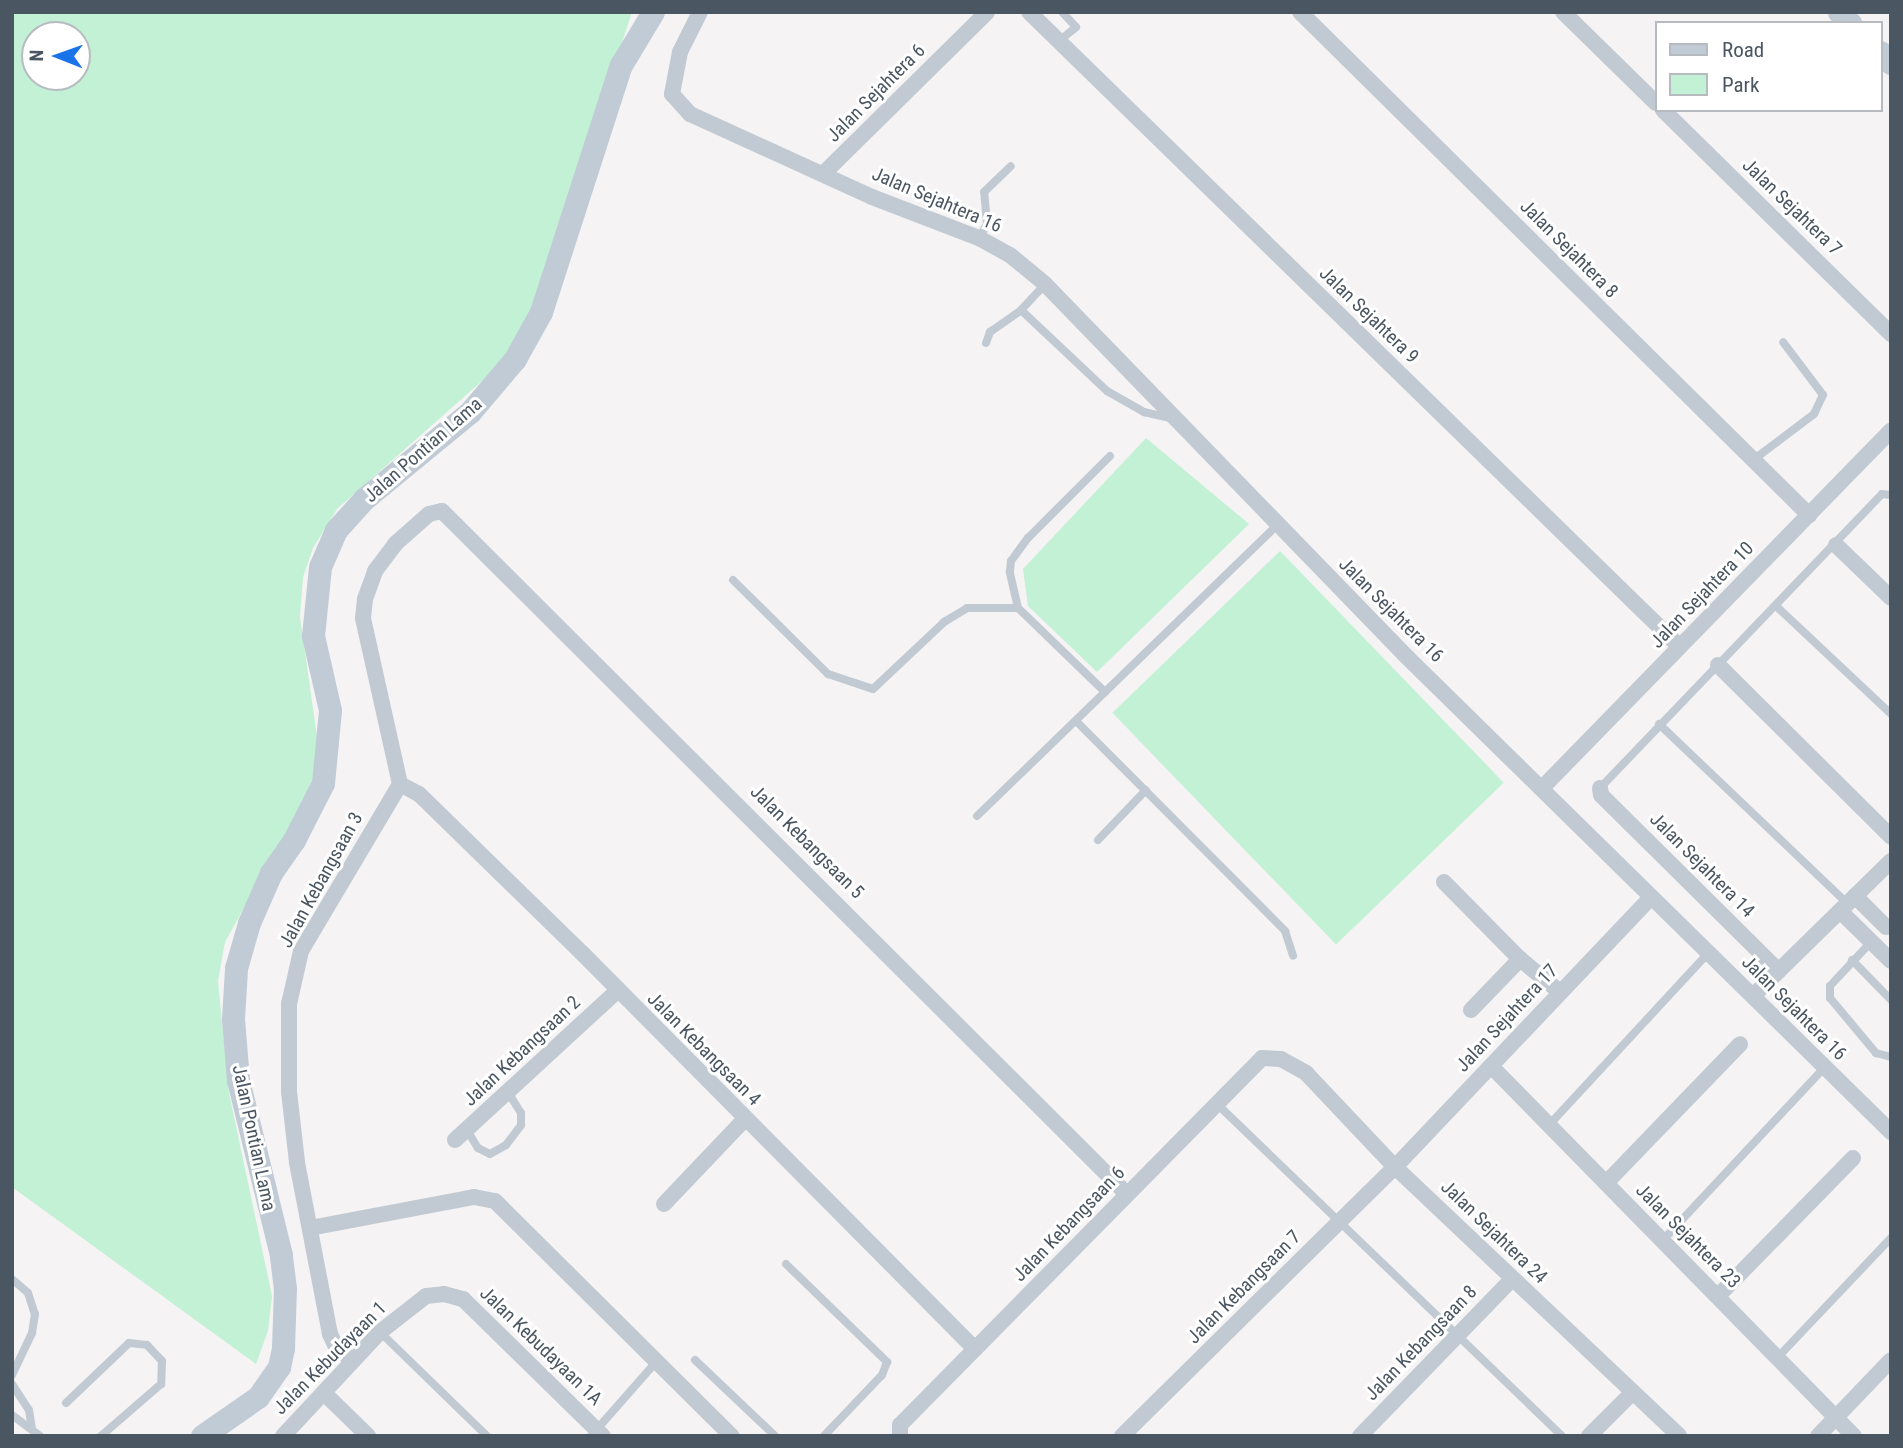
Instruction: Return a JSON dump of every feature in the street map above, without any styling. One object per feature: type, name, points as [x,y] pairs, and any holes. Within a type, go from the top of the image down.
[{"type":"street","name":"Jalan Pontian Lama","points":[[202,1436],[258,1397],[279,1367],[285,1289],[262,1167],[238,1080],[233,1019],[236,968],[249,923],[271,873],[294,840],[323,783],[330,710],[313,636],[320,566],[336,530],[364,499],[470,412],[515,359],[541,312],[621,65],[653,12]]},
{"type":"street","name":"Jalan Sejahtera 16","points":[[700,12],[680,52],[672,94],[690,114],[872,197],[979,238],[1010,255],[1045,284],[1277,524],[1543,787],[1650,898],[1891,1132]]},
{"type":"street","name":"Jalan Sejahtera 6","points":[[824,173],[987,12]]},
{"type":"street","name":"Jalan Sejahtera 9","points":[[1029,12],[1680,647]]},
{"type":"street","name":"Jalan Sejahtera 8","points":[[1300,12],[1809,515]]},
{"type":"street","points":[[1563,12],[1654,101]]},
{"type":"street","name":"Jalan Sejahtera 7","points":[[1665,112],[1891,334]]},
{"type":"street","name":"Jalan Sejahtera 10","points":[[1543,787],[1891,431]]},
{"type":"street","name":"Jalan Kebangsaan 5","points":[[400,784],[363,618],[365,599],[375,571],[418,523],[442,511],[1127,1194]]},
{"type":"street","points":[[1836,545],[1891,598]]},
{"type":"street","points":[[1718,665],[1891,837]]},
{"type":"street","name":"Jalan Kebangsaan 4","points":[[400,784],[419,794],[975,1349]]},
{"type":"street","name":"Jalan Kebangsaan 3","points":[[352,1360],[337,1349],[330,1334],[310,1228],[289,1092],[289,1004],[301,951],[400,784]]},
{"type":"street","name":"Jalan Sejahtera 14","points":[[1600,788],[1601,795],[1779,971]]},
{"type":"street","points":[[1753,996],[1891,861]]},
{"type":"street","points":[[1444,882],[1520,959],[1560,992]]},
{"type":"street","name":"Jalan Sejahtera 17","points":[[1395,1167],[1650,898]]},
{"type":"street","points":[[1847,903],[1888,924],[1871,942]]},
{"type":"street","points":[[1847,903],[1871,942],[1891,961]]},
{"type":"street","points":[[1471,1010],[1520,959]]},
{"type":"street","name":"Jalan Kebangsaan 2","points":[[461,1135],[616,992]]},
{"type":"street","points":[[1606,1183],[1740,1044]]},
{"type":"street","name":"Jalan Kebangsaan 6","points":[[900,1436],[900,1425],[1216,1103],[1262,1058],[1281,1059]]},
{"type":"street","name":"Jalan Sejahtera 24","points":[[1281,1059],[1306,1073],[1395,1167],[1679,1436]]},
{"type":"street","name":"Jalan Sejahtera 23","points":[[1491,1066],[1854,1436]]},
{"type":"street","points":[[664,1204],[745,1119]]},
{"type":"street","points":[[1718,1296],[1853,1158]]},
{"type":"street","name":"Jalan Kebangsaan 7","points":[[1122,1436],[1395,1167]]},
{"type":"street","points":[[310,1228],[474,1197],[495,1200],[732,1436]]},
{"type":"street","name":"Jalan Kebangsaan 8","points":[[1360,1436],[1512,1279]]},
{"type":"street","name":"Jalan Kebudayaan 1","points":[[283,1436],[380,1332],[426,1296],[444,1294]]},
{"type":"street","name":"Jalan Kebudayaan 1A","points":[[444,1294],[463,1299],[597,1434]]},
{"type":"street","points":[[1818,1436],[1891,1360]]},
{"type":"street","points":[[324,1393],[368,1436]]},
{"type":"street","points":[[1589,1436],[1632,1393]]},
{"type":"street","points":[[223,1436],[258,1397]]},
{"type":"lane","points":[[1059,41],[1076,27],[1062,12]]},
{"type":"lane","points":[[979,238],[987,224],[984,192],[1011,166]]},
{"type":"lane","points":[[986,343],[990,332],[1021,310],[1045,284]]},
{"type":"lane","points":[[1021,310],[1107,391],[1144,412],[1177,419]]},
{"type":"lane","points":[[1753,460],[1814,414],[1823,396],[1783,342]]},
{"type":"lane","points":[[1105,692],[1018,608],[1012,561],[1110,456]]},
{"type":"lane","points":[[1600,788],[1659,724],[1836,545],[1882,494],[1891,495]]},
{"type":"lane","points":[[976,816],[1077,722],[1277,524]]},
{"type":"lane","points":[[733,580],[828,674],[873,689],[944,622],[967,608],[1018,608]]},
{"type":"lane","points":[[1776,606],[1891,714]]},
{"type":"lane","points":[[1077,722],[1284,931],[1293,956]]},
{"type":"lane","points":[[1659,724],[1847,903]]},
{"type":"lane","points":[[1098,840],[1146,790]]},
{"type":"lane","points":[[1871,942],[1830,986],[1829,998],[1876,1053],[1891,1056]]},
{"type":"lane","points":[[1549,1125],[1708,953]]},
{"type":"lane","points":[[1852,960],[1891,1000]]},
{"type":"lane","points":[[1663,1240],[1824,1068]]},
{"type":"lane","points":[[461,1135],[490,1154],[506,1145],[521,1125],[521,1113],[507,1091]]},
{"type":"lane","points":[[1216,1103],[1562,1436]]},
{"type":"lane","points":[[1778,1357],[1891,1238]]},
{"type":"lane","points":[[786,1264],[887,1362],[882,1375],[824,1436]]},
{"type":"lane","points":[[12,1279],[28,1293],[35,1314],[32,1333],[12,1375]]},
{"type":"lane","points":[[380,1332],[487,1436]]},
{"type":"lane","points":[[66,1403],[129,1343],[147,1345],[162,1361],[161,1384],[101,1436]]},
{"type":"lane","points":[[695,1360],[775,1436]]},
{"type":"lane","points":[[597,1434],[657,1361]]},
{"type":"lane","points":[[12,1384],[29,1410],[32,1429]]},
{"type":"lane","points":[[12,1415],[40,1436]]},
{"type":"green space","points":[[12,12],[632,12],[536,305],[506,355],[482,381],[337,509],[313,548],[303,577],[300,617],[319,751],[317,777],[225,942],[218,981],[229,1093],[272,1296],[268,1331],[256,1364],[12,1187]]},
{"type":"green space","points":[[1146,438],[1249,524],[1097,672],[1028,606],[1023,569]]},
{"type":"green space","points":[[1280,551],[1504,783],[1336,944],[1112,713]]}]
